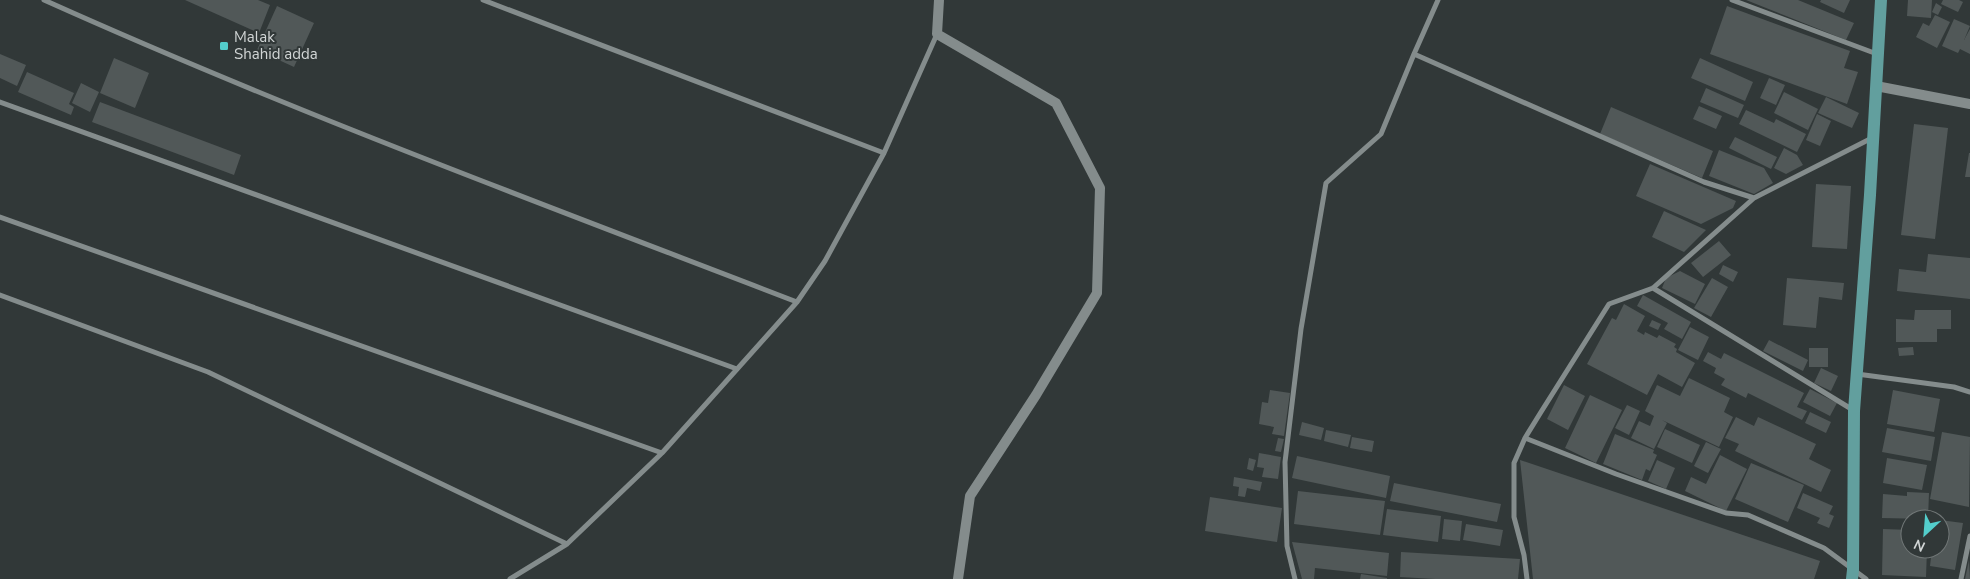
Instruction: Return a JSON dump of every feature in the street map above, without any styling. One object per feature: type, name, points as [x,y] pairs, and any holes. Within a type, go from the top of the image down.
[{"type":"main road","points":[[939,0],[937,34],[1056,103],[1100,188],[1096,293],[1036,395],[970,496],[958,579]]},
{"type":"main road","points":[[1852,575],[1854,410],[1881,0]]},
{"type":"main road","points":[[1876,86],[1970,104]]},
{"type":"street","points":[[44,0],[149,47],[393,145],[797,302]]},
{"type":"street","points":[[483,0],[884,153]]},
{"type":"street","points":[[1295,579],[1287,546],[1285,462],[1301,329],[1326,183],[1382,134],[1438,0]]},
{"type":"street","points":[[1732,0],[1878,55]]},
{"type":"street","points":[[510,579],[567,544],[662,453],[797,302],[825,261],[884,153],[937,34]]},
{"type":"street","points":[[1414,54],[1704,182],[1754,198]]},
{"type":"street","points":[[0,102],[738,369]]},
{"type":"street","points":[[1527,579],[1524,555],[1514,517],[1514,463],[1525,438],[1609,304],[1653,288],[1754,198],[1873,138]]},
{"type":"street","points":[[0,217],[662,453]]},
{"type":"street","points":[[1653,288],[1854,410]]},
{"type":"street","points":[[0,295],[208,372],[567,544]]},
{"type":"street","points":[[1856,374],[1954,387],[1970,392]]},
{"type":"street","points":[[1525,438],[1616,474],[1726,513],[1748,515],[1824,548],[1852,575],[1866,579]]},
{"type":"street","points":[[1961,579],[1970,536]]},
{"type":"building","points":[[185,0],[258,0],[270,5],[259,33]]},
{"type":"building","points":[[1746,0],[1798,0],[1854,23],[1846,40]]},
{"type":"building","points":[[1821,0],[1850,0],[1844,13],[1820,2]]},
{"type":"building","points":[[1908,0],[1932,0],[1931,18],[1907,16]]},
{"type":"building","points":[[1943,0],[1959,0],[1963,2],[1958,12],[1941,4]]},
{"type":"building","points":[[1936,3],[1942,7],[1938,15],[1932,12]]},
{"type":"building","points":[[277,6],[314,23],[294,67],[257,50]]},
{"type":"building","points":[[1727,6],[1850,51],[1844,68],[1858,72],[1847,104],[1710,54]]},
{"type":"building","points":[[1935,15],[1950,22],[1937,48],[1916,37],[1923,23],[1929,26]]},
{"type":"building","points":[[1954,19],[1970,26],[1964,40],[1970,29],[1970,54],[1960,49],[1958,53],[1942,46]]},
{"type":"building","points":[[0,54],[26,65],[17,86],[0,78]]},
{"type":"building","points":[[114,58],[149,73],[135,108],[100,93]]},
{"type":"building","points":[[1700,58],[1753,82],[1745,101],[1691,78]]},
{"type":"building","points":[[27,72],[74,93],[69,104],[74,107],[71,115],[18,92]]},
{"type":"building","points":[[1769,78],[1785,85],[1776,105],[1760,98]]},
{"type":"building","points":[[81,83],[99,92],[90,112],[72,103]]},
{"type":"building","points":[[1706,88],[1744,105],[1738,118],[1700,102]]},
{"type":"building","points":[[1784,92],[1818,109],[1808,130],[1774,113]]},
{"type":"building","points":[[1826,97],[1859,113],[1852,128],[1818,113]]},
{"type":"building","points":[[100,102],[241,155],[234,175],[92,122]]},
{"type":"building","points":[[1699,106],[1722,116],[1716,129],[1693,119]]},
{"type":"building","points":[[1611,107],[1713,151],[1702,178],[1600,134]]},
{"type":"building","points":[[1746,110],[1774,123],[1776,119],[1806,134],[1797,152],[1739,124]]},
{"type":"building","points":[[1817,114],[1831,121],[1820,146],[1806,140]]},
{"type":"building","points":[[1914,124],[1948,128],[1935,239],[1901,235]]},
{"type":"building","points":[[1735,137],[1777,157],[1771,169],[1729,148]]},
{"type":"building","points":[[1784,148],[1797,155],[1803,165],[1786,174],[1774,168]]},
{"type":"building","points":[[1719,150],[1764,168],[1773,183],[1754,194],[1709,176]]},
{"type":"building","points":[[1969,153],[1970,177],[1965,177]]},
{"type":"building","points":[[1650,164],[1736,201],[1733,208],[1701,224],[1636,196]]},
{"type":"building","points":[[1816,184],[1851,186],[1847,249],[1812,247]]},
{"type":"building","points":[[1664,211],[1706,230],[1684,252],[1652,237]]},
{"type":"building","points":[[1719,241],[1731,255],[1703,277],[1691,263]]},
{"type":"building","points":[[1928,254],[1970,258],[1970,299],[1897,291],[1899,269],[1926,272]]},
{"type":"building","points":[[1723,265],[1738,272],[1733,282],[1719,274]]},
{"type":"building","points":[[1680,271],[1705,284],[1695,304],[1662,288],[1666,278]]},
{"type":"building","points":[[1712,278],[1728,287],[1711,317],[1694,308]]},
{"type":"building","points":[[1787,278],[1844,283],[1842,300],[1819,297],[1816,328],[1783,325]]},
{"type":"building","points":[[1643,295],[1691,322],[1682,339],[1664,329],[1668,323],[1637,306]]},
{"type":"building","points":[[1624,304],[1645,316],[1637,331],[1644,335],[1645,332],[1657,338],[1659,335],[1676,344],[1674,347],[1677,349],[1676,352],[1695,363],[1682,387],[1658,374],[1647,395],[1587,364],[1612,318],[1616,320]]},
{"type":"building","points":[[1915,310],[1951,310],[1951,329],[1937,329],[1937,342],[1896,342],[1896,319],[1914,320]]},
{"type":"building","points":[[1652,320],[1661,324],[1658,330],[1649,326]]},
{"type":"building","points":[[1690,327],[1709,337],[1698,360],[1678,350]]},
{"type":"building","points":[[1769,340],[1808,360],[1803,371],[1763,351]]},
{"type":"building","points":[[1913,347],[1914,355],[1899,356],[1898,348]]},
{"type":"building","points":[[1809,348],[1828,348],[1828,367],[1809,367]]},
{"type":"building","points":[[1708,352],[1721,359],[1724,353],[1804,393],[1797,407],[1807,411],[1802,420],[1748,393],[1746,398],[1721,385],[1725,379],[1714,373],[1716,368],[1703,361]]},
{"type":"building","points":[[1821,368],[1838,376],[1831,391],[1814,383]]},
{"type":"building","points":[[1689,378],[1730,398],[1724,412],[1733,417],[1719,447],[1662,420],[1667,423],[1654,449],[1631,438],[1639,421],[1650,426],[1654,416],[1645,411],[1657,385],[1680,396]]},
{"type":"building","points":[[1564,385],[1585,396],[1568,430],[1547,419]]},
{"type":"building","points":[[1810,389],[1837,403],[1830,416],[1803,402]]},
{"type":"building","points":[[1270,390],[1290,393],[1284,436],[1272,434],[1274,427],[1259,424],[1262,402],[1268,403]]},
{"type":"building","points":[[1893,390],[1940,399],[1934,432],[1887,424]]},
{"type":"building","points":[[1590,395],[1622,410],[1596,463],[1565,448]]},
{"type":"building","points":[[1627,405],[1640,411],[1629,435],[1615,428]]},
{"type":"building","points":[[1810,412],[1831,422],[1826,433],[1805,423]]},
{"type":"building","points":[[1736,417],[1754,426],[1758,417],[1816,444],[1809,459],[1831,470],[1821,492],[1735,451],[1739,444],[1725,438]]},
{"type":"building","points":[[1302,422],[1324,428],[1321,440],[1299,435]]},
{"type":"building","points":[[1887,428],[1935,437],[1931,461],[1882,452]]},
{"type":"building","points":[[1665,429],[1700,445],[1692,463],[1657,447]]},
{"type":"building","points":[[1326,430],[1351,435],[1348,447],[1324,441]]},
{"type":"building","points":[[1942,432],[1970,437],[1969,507],[1930,499]]},
{"type":"building","points":[[1615,434],[1654,450],[1653,453],[1657,455],[1650,471],[1646,469],[1642,480],[1603,464]]},
{"type":"building","points":[[1352,437],[1374,441],[1372,452],[1350,448]]},
{"type":"building","points":[[1278,438],[1284,439],[1281,452],[1275,451]]},
{"type":"building","points":[[1706,442],[1721,449],[1708,473],[1694,466]]},
{"type":"building","points":[[1259,453],[1281,457],[1278,479],[1262,477],[1264,468],[1257,467]]},
{"type":"building","points":[[1720,455],[1747,469],[1726,511],[1685,491],[1691,477],[1706,484]]},
{"type":"building","points":[[1297,456],[1390,476],[1386,498],[1292,478]]},
{"type":"building","points":[[1249,458],[1256,460],[1253,471],[1247,469]]},
{"type":"building","points":[[1887,458],[1927,465],[1922,490],[1883,483]]},
{"type":"building","points":[[1520,460],[1820,561],[1814,579],[1533,579]]},
{"type":"building","points":[[1657,460],[1675,468],[1666,489],[1648,481]]},
{"type":"building","points":[[1751,463],[1804,485],[1788,522],[1735,499]]},
{"type":"building","points":[[1234,477],[1262,482],[1260,491],[1247,488],[1245,497],[1238,496],[1239,487],[1233,486]]},
{"type":"building","points":[[1394,483],[1501,504],[1497,522],[1390,501]]},
{"type":"building","points":[[1298,491],[1385,501],[1380,535],[1294,524]]},
{"type":"building","points":[[1907,492],[1929,493],[1928,509],[1900,509],[1900,518],[1882,518],[1883,494],[1907,496]]},
{"type":"building","points":[[1803,493],[1833,506],[1829,514],[1834,516],[1829,528],[1817,523],[1820,518],[1797,508]]},
{"type":"building","points":[[1210,497],[1282,508],[1277,542],[1205,531]]},
{"type":"building","points":[[1387,509],[1441,516],[1438,542],[1383,535]]},
{"type":"building","points":[[1444,519],[1462,521],[1460,541],[1442,539]]},
{"type":"building","points":[[1950,521],[1963,523],[1955,570],[1930,566],[1931,559],[1950,559]]},
{"type":"building","points":[[1466,524],[1503,530],[1500,546],[1463,540]]},
{"type":"building","points":[[1883,529],[1900,530],[1900,559],[1927,559],[1926,577],[1882,575]]},
{"type":"building","points":[[1292,542],[1389,553],[1387,576],[1315,568],[1314,579],[1302,579]]},
{"type":"building","points":[[1401,552],[1520,559],[1518,579],[1400,577]]},
{"type":"building","points":[[1969,560],[1970,579],[1965,579]]},
{"type":"building","points":[[1361,574],[1387,578],[1387,579],[1360,579]]},
{"type":"place","name":"Malak Shahid adda","points":[[224,46]]}]
